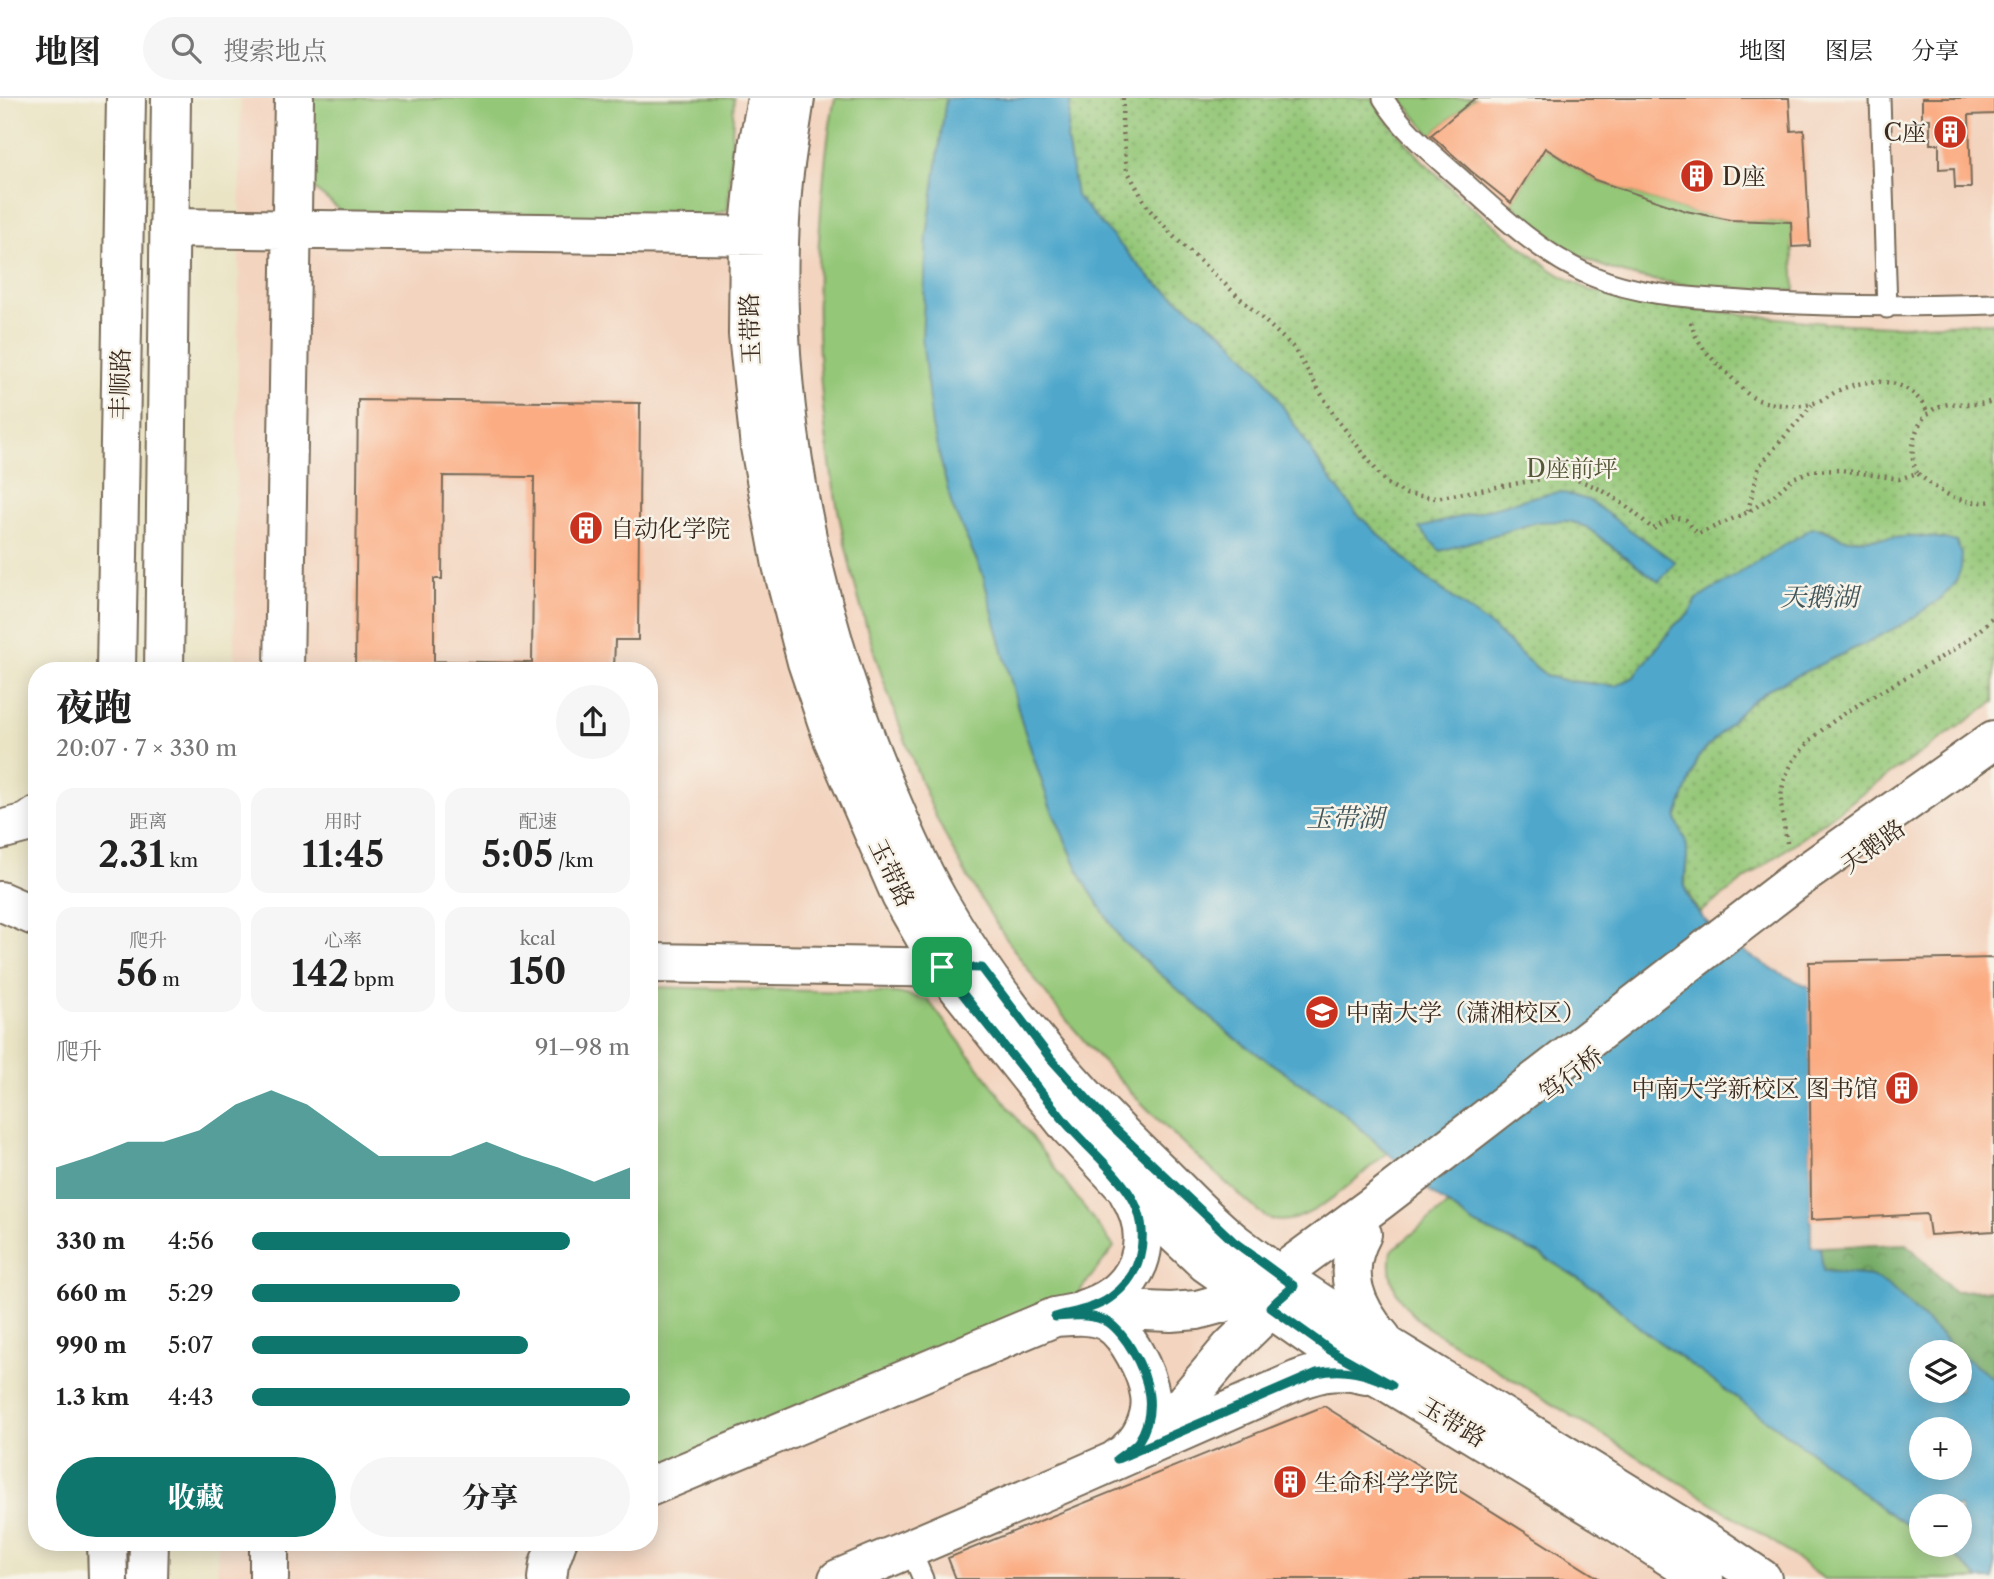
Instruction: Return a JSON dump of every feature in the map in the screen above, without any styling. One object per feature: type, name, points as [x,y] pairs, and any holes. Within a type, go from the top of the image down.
[{"type":"street","name":"丰顺路","points":[[115,659],[126,98]]},
{"type":"street","points":[[164,662],[171,98]]},
{"type":"street","points":[[284,662],[294,98]]},
{"type":"street","name":"玉带路","points":[[767,98],[759,142],[765,236],[748,334],[760,447],[782,565],[803,650],[833,739],[901,896],[942,967],[1069,1127],[1126,1188],[1206,1263],[1274,1290],[1330,1350],[1399,1371],[1601,1512],[1704,1579]]},
{"type":"street","points":[[795,98],[783,182],[765,236],[779,286],[783,380],[795,468],[814,572],[837,660],[865,740],[902,826],[938,899],[982,968],[1051,1059],[1108,1122],[1233,1241],[1274,1290]]},
{"type":"street","points":[[169,229],[765,236]]},
{"type":"street","points":[[1748,927],[1796,880],[1994,740]]},
{"type":"street","name":"天鹅路","points":[[1748,927],[1994,758]]},
{"type":"street","points":[[0,832],[28,822]]},
{"type":"street","points":[[0,832],[28,834]]},
{"type":"street","points":[[0,890],[28,891]]},
{"type":"street","points":[[0,901],[28,913]]},
{"type":"street","name":"笃行桥","points":[[1376,1217],[1748,927]]},
{"type":"street","points":[[658,963],[982,968]]},
{"type":"street","points":[[658,1483],[1055,1317],[1109,1300],[1135,1273],[1140,1254],[1142,1228],[1135,1203],[1126,1188]]},
{"type":"street","points":[[1233,1241],[1251,1250],[1279,1257],[1296,1255],[1376,1217]]},
{"type":"street","points":[[1055,1317],[1096,1309],[1171,1312],[1197,1310],[1274,1290],[1376,1217]]},
{"type":"street","points":[[1376,1217],[1353,1251],[1351,1269],[1355,1295],[1367,1321],[1381,1337],[1399,1371]]},
{"type":"street","points":[[1117,1459],[1168,1422],[1184,1406],[1274,1290],[1325,1242]]},
{"type":"street","points":[[1055,1317],[1087,1315],[1109,1323],[1127,1341],[1141,1365],[1151,1397],[1146,1423],[1137,1443],[1117,1459]]},
{"type":"street","points":[[838,1579],[917,1564],[1117,1459],[1317,1373],[1331,1370],[1399,1371],[1704,1540],[1762,1579]]},
{"type":"street","points":[[107,1551],[108,1579]]},
{"type":"street","points":[[148,1579],[149,1551]]},
{"type":"street","points":[[269,1551],[269,1579]]},
{"type":"lane","points":[[1383,98],[1422,144],[1517,228],[1561,260],[1620,286],[1688,297],[1791,304],[1887,307],[1994,304]]},
{"type":"lane","points":[[1880,98],[1887,307]]},
{"type":"path","points":[[1123,98],[1122,121],[1127,170],[1148,208],[1174,237],[1293,347],[1334,415],[1385,483],[1406,494],[1436,498],[1558,476],[1578,478],[1596,485],[1629,507],[1653,529],[1674,517],[1686,520],[1698,534],[1748,512],[1773,496],[1793,478],[1811,471],[1841,470],[1899,479],[1917,473]]},
{"type":"path","points":[[1688,297],[1693,329],[1703,350],[1752,397],[1775,403],[1813,404]]},
{"type":"path","points":[[1748,512],[1759,466],[1813,404],[1844,388],[1880,382],[1902,386],[1915,392],[1928,413]]},
{"type":"path","points":[[1994,400],[1975,405],[1943,405],[1928,413],[1911,447],[1912,462],[1917,473],[1935,488],[1955,499],[1977,504],[1994,501]]},
{"type":"path","points":[[1796,880],[1788,848],[1781,798],[1796,755],[1845,713],[1960,647],[1982,631],[1994,615]]},
{"type":"shaded area","name":"中南大学（潇湘校区）","points":[[241,98],[1994,98],[1994,1579],[217,1579],[218,1551],[658,1551],[658,662],[234,662]]},
{"type":"green space","points":[[311,98],[734,98],[728,210],[688,223],[351,219],[308,184]]},
{"type":"green space","points":[[835,98],[946,98],[939,159],[952,506],[982,572],[1022,723],[1050,806],[1083,880],[1122,941],[1232,1036],[1346,1115],[1387,1153],[1349,1186],[1302,1216],[1273,1220],[1258,1211],[1136,1098],[1080,1037],[1029,971],[980,898],[926,794],[873,649],[841,526],[830,464],[818,338],[818,274],[825,168]]},
{"type":"green space","name":"D座前坪","points":[[1071,98],[1372,98],[1386,119],[1422,160],[1467,203],[1553,271],[1591,291],[1667,306],[1825,323],[1891,326],[1994,322],[1994,702],[1870,788],[1699,913],[1685,888],[1687,848],[1676,819],[1699,756],[1746,706],[1772,687],[1866,643],[1943,538],[1844,539],[1822,528],[1696,600],[1690,613],[1675,625],[1634,677],[1617,686],[1547,676],[1495,630],[1420,573],[1356,513],[1323,469],[1262,374],[1228,337],[1151,279],[1075,196],[1067,139]]},
{"type":"green space","points":[[1400,98],[1475,98],[1431,135]]},
{"type":"green space","points":[[1545,148],[1595,180],[1686,211],[1730,220],[1791,222],[1795,291],[1717,288],[1662,282],[1611,269],[1578,254],[1548,234],[1511,203]]},
{"type":"green space","points":[[658,987],[897,993],[928,1000],[1114,1247],[1077,1295],[658,1474]]},
{"type":"green space","points":[[1448,1205],[1476,1225],[1539,1254],[1597,1290],[1640,1328],[1909,1526],[1909,1557],[1955,1557],[1979,1579],[1824,1579],[1775,1543],[1684,1485],[1427,1327],[1397,1294],[1391,1274],[1391,1251]]},
{"type":"green space","points":[[1907,1244],[1953,1291],[1994,1290],[1994,1379],[1972,1363],[1972,1340],[1946,1340],[1889,1286],[1871,1276],[1823,1271],[1820,1247]]},
{"type":"water","name":"玉带湖","points":[[946,98],[1071,98],[1067,139],[1076,196],[1151,279],[1228,337],[1262,374],[1323,469],[1356,513],[1420,573],[1495,630],[1547,676],[1616,686],[1634,677],[1675,625],[1690,613],[1696,600],[1812,528],[1848,539],[1929,537],[1956,542],[1962,554],[1961,568],[1955,584],[1940,599],[1907,622],[1772,687],[1746,706],[1699,756],[1676,819],[1687,845],[1685,887],[1691,902],[1703,918],[1757,960],[1810,987],[1811,1247],[1820,1247],[1823,1271],[1871,1276],[1889,1286],[1945,1340],[1909,1340],[1909,1403],[1972,1403],[1972,1363],[1994,1379],[1994,1579],[1979,1579],[1955,1557],[1972,1557],[1972,1494],[1909,1494],[1909,1526],[1884,1510],[1815,1455],[1640,1328],[1597,1290],[1539,1254],[1476,1225],[1432,1193],[1346,1115],[1232,1036],[1122,941],[1083,880],[1050,806],[1022,723],[982,572],[952,506],[932,427],[922,338],[927,236]]},
{"type":"water","points":[[1560,492],[1588,500],[1675,562],[1659,582],[1586,527],[1569,521],[1538,522],[1440,551],[1419,528],[1536,496]]},
{"type":"building","name":"D座","points":[[1475,98],[1789,98],[1791,131],[1804,130],[1810,246],[1792,247],[1791,222],[1730,220],[1686,211],[1595,180],[1545,148],[1511,203],[1431,135]]},
{"type":"building","name":"C座","points":[[1922,98],[1994,98],[1994,114],[1969,115],[1971,188],[1955,188],[1954,168],[1939,169],[1939,144],[1930,144],[1930,119],[1922,119]]},
{"type":"building","name":"自动化学院","points":[[358,400],[640,403],[638,640],[615,640],[614,662],[532,662],[534,477],[443,476],[442,579],[434,579],[434,661],[483,662],[355,662]]},
{"type":"building","name":"中南大学新校区 图书馆","points":[[1994,958],[1994,1231],[1930,1235],[1927,1214],[1811,1220],[1809,962]]},
{"type":"building","name":"生命科学学院","points":[[1324,1406],[1600,1579],[956,1579],[948,1558]]},
{"type":"place","name":"C座","points":[[1950,132]]},
{"type":"place","name":"D座","points":[[1697,176]]},
{"type":"place","name":"自动化学院","points":[[586,528]]},
{"type":"place","name":"中南大学（潇湘校区）","points":[[1322,1012]]},
{"type":"place","name":"中南大学新校区 图书馆","points":[[1902,1088]]},
{"type":"place","name":"生命科学学院","points":[[1290,1482]]},
{"type":"route","points":[[942,967],[982,968],[1051,1059],[1108,1122],[1233,1241],[1294,1286],[1270,1307],[1330,1350],[1392,1385],[1369,1375],[1350,1371],[1331,1370],[1317,1373],[1117,1459],[1137,1443],[1146,1423],[1151,1397],[1141,1365],[1127,1341],[1109,1323],[1087,1315],[1055,1317],[1109,1300],[1135,1273],[1142,1237],[1135,1203],[1126,1188],[1069,1127],[942,967]]},
{"type":"water label","name":"天鹅湖","points":[[1819,597]]}]
